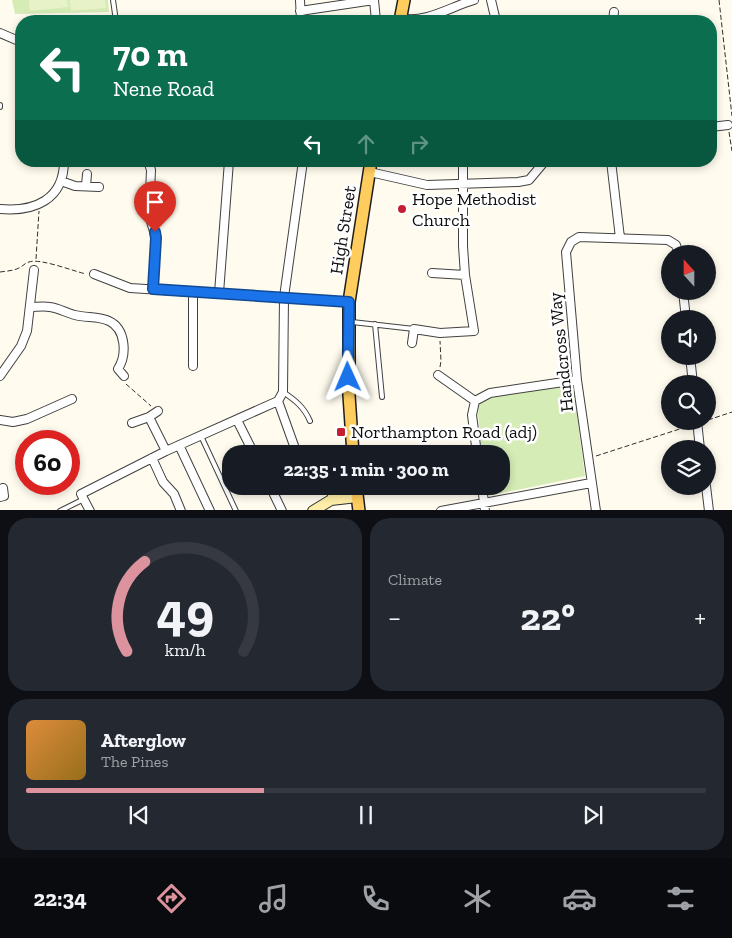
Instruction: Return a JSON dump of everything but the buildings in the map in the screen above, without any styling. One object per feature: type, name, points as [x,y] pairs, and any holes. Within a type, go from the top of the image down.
[{"type":"main road","points":[[402,15],[404,0]]},
{"type":"main road","name":"High Street","points":[[352,445],[349,395],[349,302],[371,167]]},
{"type":"main road","points":[[331,500],[334,495]]},
{"type":"main road","points":[[312,510],[345,495]]},
{"type":"main road","points":[[357,495],[358,510]]},
{"type":"street","points":[[300,0],[300,15]]},
{"type":"street","points":[[300,11],[374,0],[375,15]]},
{"type":"street","points":[[430,15],[474,0]]},
{"type":"street","points":[[491,0],[495,15]]},
{"type":"street","points":[[0,34],[15,40]]},
{"type":"street","points":[[717,126],[730,125]]},
{"type":"street","points":[[1,209],[36,209],[54,193],[61,181],[63,167]]},
{"type":"street","points":[[150,167],[149,214],[156,238],[153,289]]},
{"type":"street","points":[[220,293],[228,167]]},
{"type":"street","points":[[90,510],[81,494],[166,451],[278,401],[283,392],[284,297],[301,167]]},
{"type":"street","points":[[371,167],[427,185],[463,185],[524,182],[533,176],[540,167]]},
{"type":"street","points":[[412,343],[414,329],[440,333],[474,331],[466,275],[463,167]]},
{"type":"street","points":[[612,167],[620,238],[668,240],[676,245]]},
{"type":"street","points":[[86,186],[87,174]]},
{"type":"street","points":[[61,181],[75,186],[99,187]]},
{"type":"street","name":"Handcross Way","points":[[596,510],[577,380],[566,252],[571,242],[579,237],[620,238]]},
{"type":"street","points":[[0,376],[2,367],[20,346],[24,338],[34,270]]},
{"type":"street","points":[[432,273],[466,275]]},
{"type":"street","points":[[94,274],[130,288],[349,302]]},
{"type":"street","points":[[193,292],[193,366]]},
{"type":"street","points":[[30,307],[49,306],[77,316],[101,318],[111,321],[119,330],[124,344],[124,360],[118,368],[124,376]]},
{"type":"street","points":[[438,376],[475,401]]},
{"type":"street","points":[[477,445],[472,415],[475,401],[490,393],[577,380]]},
{"type":"street","points":[[0,420],[13,422],[27,419],[72,399]]},
{"type":"street","points":[[278,401],[294,445]]},
{"type":"street","points":[[132,424],[154,414],[166,451]]},
{"type":"street","points":[[237,420],[250,445]]},
{"type":"street","points":[[179,445],[210,510]]},
{"type":"street","points":[[152,458],[163,482],[174,494],[181,510]]},
{"type":"street","points":[[441,510],[485,506],[591,483]]},
{"type":"street","points":[[0,497],[4,496],[3,488]]},
{"type":"street","points":[[274,495],[282,510]]},
{"type":"street","points":[[707,495],[709,510]]},
{"type":"lane","points":[[113,0],[115,15]]},
{"type":"lane","points":[[348,322],[414,329]]},
{"type":"lane","points":[[375,324],[382,396]]},
{"type":"lane","points":[[283,392],[300,404],[306,411],[310,421]]},
{"type":"lane","points":[[201,436],[236,510]]},
{"type":"lane","points":[[60,510],[84,499]]},
{"type":"path","points":[[719,0],[732,116]]},
{"type":"path","points":[[730,125],[732,151]]},
{"type":"path","points":[[36,209],[39,213],[36,261]]},
{"type":"path","points":[[0,272],[36,261],[47,262],[57,267],[86,274],[94,274]]},
{"type":"path","points":[[438,376],[441,361],[440,333]]},
{"type":"path","points":[[124,376],[125,383],[150,406],[154,414]]},
{"type":"path","points":[[716,417],[732,412]]},
{"type":"path","points":[[588,458],[673,430]]},
{"type":"green space","points":[[12,0],[108,0],[109,12],[15,14]]},
{"type":"green space","points":[[29,0],[67,0],[68,7],[30,11]]},
{"type":"green space","points":[[70,0],[105,0],[106,8],[71,11]]},
{"type":"green space","points":[[573,385],[585,476],[510,491],[510,445],[481,445],[478,415],[479,403],[491,397]]},
{"type":"place","name":"Hope Methodist Church","points":[[402,209]]},
{"type":"place","name":"Northampton Road (adj)","points":[[341,432]]},
{"type":"route","points":[[155,232],[153,289],[349,302],[348,377]]}]
